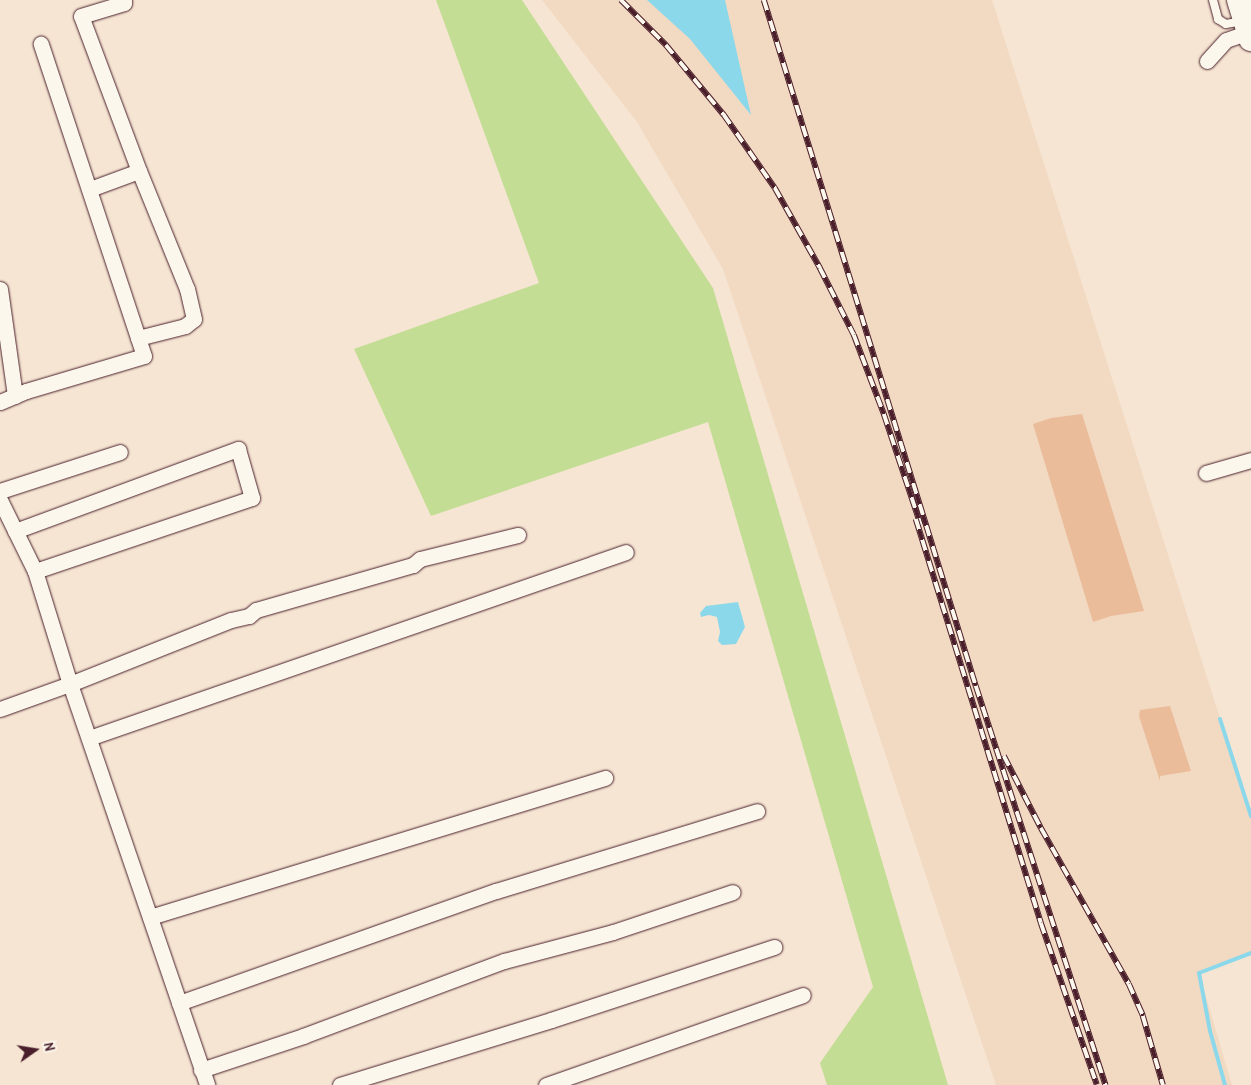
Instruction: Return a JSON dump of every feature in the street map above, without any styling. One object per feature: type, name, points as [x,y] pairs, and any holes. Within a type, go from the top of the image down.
[{"type":"street","points":[[127,1],[81,16],[139,171],[187,289],[194,319],[185,326],[138,338]]},
{"type":"street","points":[[1207,61],[1226,40],[1246,23]]},
{"type":"street","points":[[0,402],[144,356],[41,44]]},
{"type":"street","points":[[90,189],[139,171]]},
{"type":"street","points":[[0,289],[15,396]]},
{"type":"street","points":[[21,529],[238,449],[252,498],[41,568]]},
{"type":"street","points":[[0,491],[120,452]]},
{"type":"street","points":[[1206,473],[1251,460]]},
{"type":"street","points":[[0,500],[21,529],[41,568],[70,684],[207,1085]]},
{"type":"street","points":[[0,709],[70,684],[231,620],[249,616],[256,610],[412,565],[420,559],[518,535]]},
{"type":"street","points":[[89,738],[626,552]]},
{"type":"street","points":[[150,916],[605,778]]},
{"type":"street","points":[[179,1003],[496,891],[758,811]]},
{"type":"street","points":[[201,1070],[303,1036],[504,961],[614,932],[734,892]]},
{"type":"street","points":[[340,1085],[551,1020],[774,947]]},
{"type":"street","points":[[546,1085],[803,995]]},
{"type":"lane","points":[[1213,0],[1218,19],[1226,24],[1246,23]]},
{"type":"shaded area","points":[[542,0],[992,0],[1251,816],[1251,953],[1199,973],[1232,1085],[996,1085],[723,269],[637,122]]},
{"type":"green space","points":[[436,0],[522,0],[713,288],[948,1085],[827,1085],[820,1063],[873,987],[708,422],[431,516],[354,349],[539,283]]},
{"type":"water","points":[[647,0],[725,0],[751,115],[690,39]]},
{"type":"water","points":[[738,602],[745,627],[736,644],[722,645],[718,641],[720,632],[717,617],[709,615],[701,617],[700,613],[706,606]]},
{"type":"building","points":[[1082,414],[1144,611],[1111,616],[1093,622],[1033,424],[1051,418]]},
{"type":"building","points":[[1170,706],[1191,771],[1160,776],[1160,781],[1139,716],[1140,710]]},
{"type":"waterway","points":[[1220,719],[1251,816]]},
{"type":"waterway","points":[[1225,1085],[1210,1031],[1199,973],[1251,953]]},
{"type":"railway","points":[[621,0],[666,45],[724,115],[775,188],[820,268],[854,335],[884,414],[921,525]]},
{"type":"railway","points":[[764,0],[976,686],[1106,1085]]},
{"type":"railway","points":[[916,519],[1041,923],[1097,1085]]},
{"type":"railway","points":[[1004,756],[1041,828],[1129,984],[1143,1016],[1163,1085]]}]
